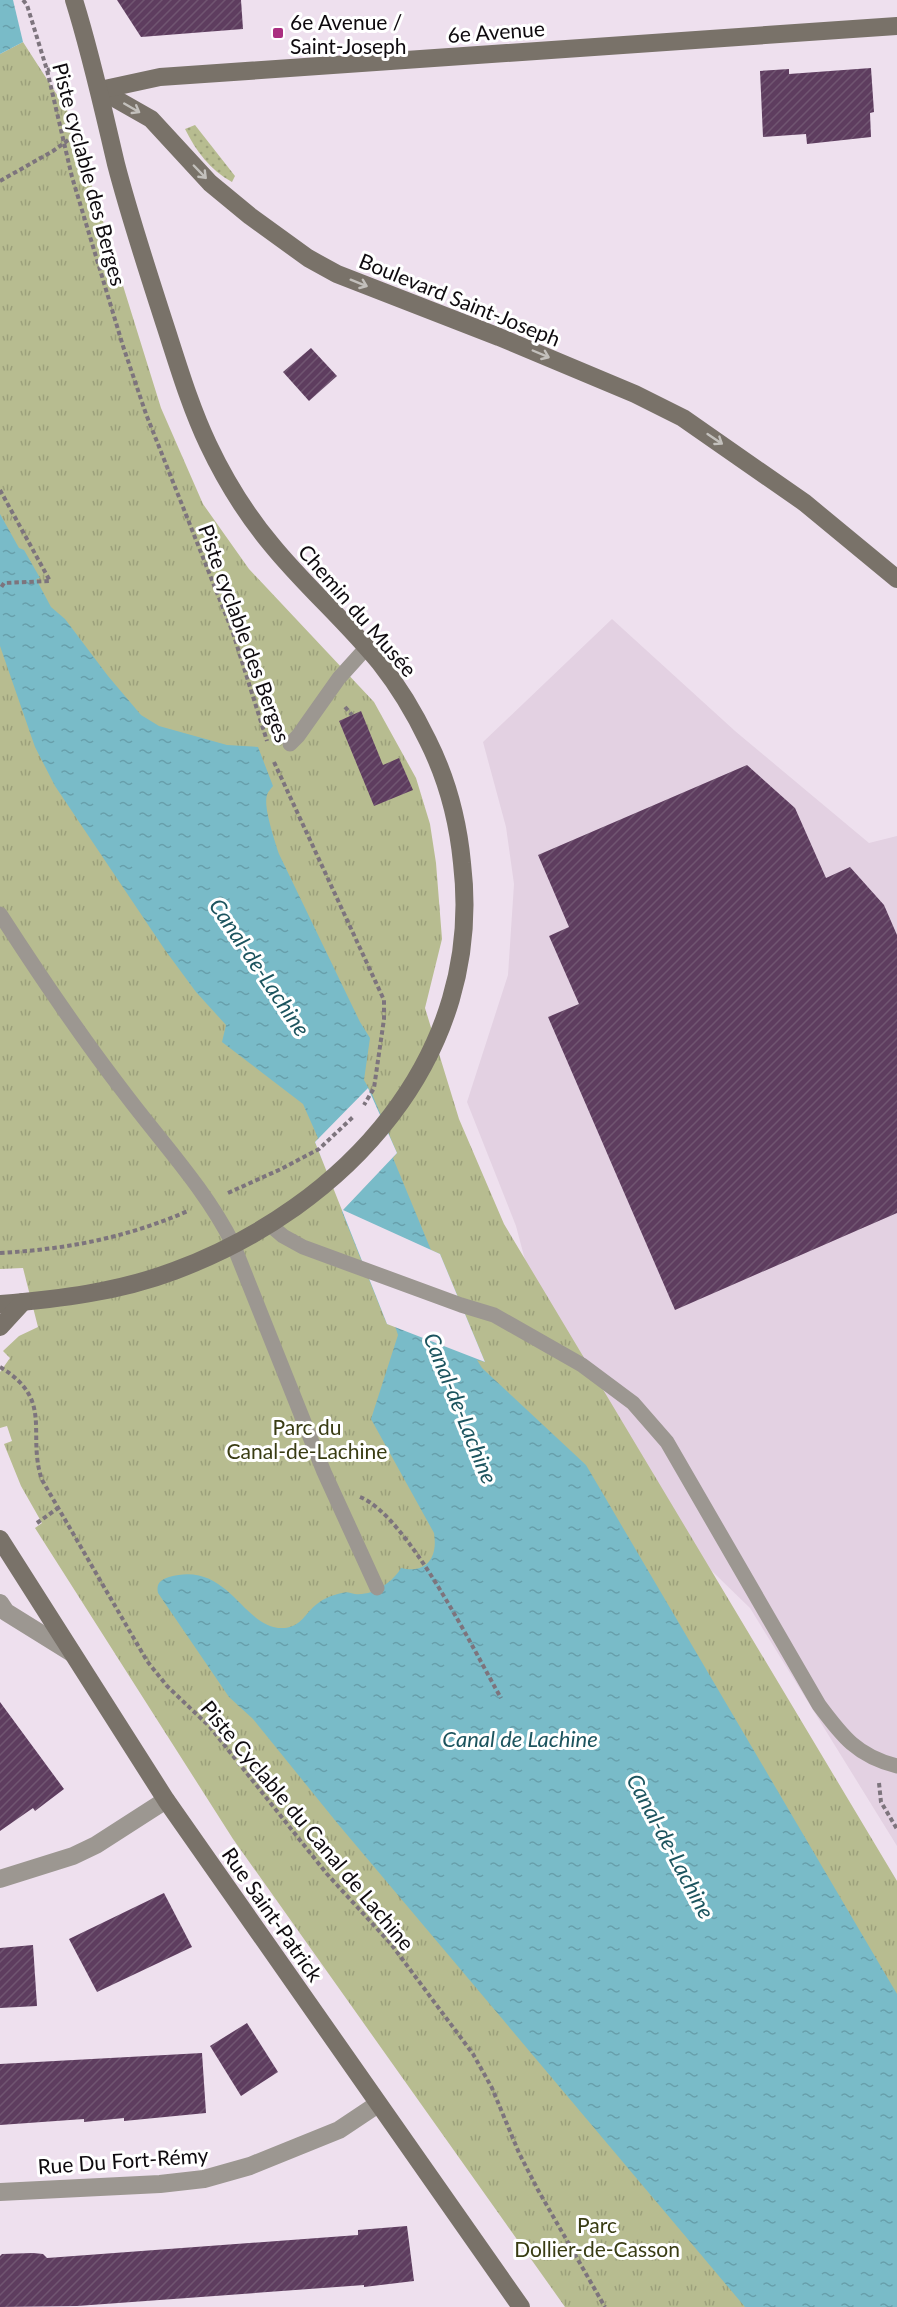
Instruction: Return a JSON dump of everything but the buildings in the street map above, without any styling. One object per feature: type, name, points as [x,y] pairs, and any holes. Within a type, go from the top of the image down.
[{"type":"street","points":[[74,0],[100,90]]},
{"type":"street","name":"6e Avenue","points":[[100,90],[160,77],[897,26]]},
{"type":"street","name":"Boulevard Saint-Joseph","points":[[100,90],[151,119],[219,190],[250,216],[308,258],[362,285],[499,337],[635,394],[683,418],[806,503],[897,579]]},
{"type":"street","name":"Chemin du Musée","points":[[0,1304],[66,1297],[131,1286],[195,1263],[269,1224],[331,1179],[386,1124],[413,1087],[440,1033],[459,967],[465,901],[458,832],[447,788],[431,746],[407,703],[367,647],[272,545],[237,496],[208,445],[184,384],[136,233],[116,164],[100,90]]},
{"type":"street","points":[[0,1327],[23,1302]]},
{"type":"street","name":"Rue Saint-Patrick","points":[[0,1539],[166,1800],[521,2307]]},
{"type":"street","points":[[0,1603],[6,1612],[72,1653]]},
{"type":"street","points":[[0,1879],[73,1856],[96,1845],[166,1800]]},
{"type":"street","name":"Rue Du Fort-Rémy","points":[[0,2192],[160,2184],[213,2177],[264,2161],[339,2130],[378,2104]]},
{"type":"lane","points":[[290,744],[339,678],[367,647]]},
{"type":"lane","points":[[0,914],[77,1030],[178,1163],[210,1201],[233,1244],[336,1499],[377,1588]]},
{"type":"lane","points":[[269,1224],[293,1243],[494,1315],[513,1324],[582,1365],[633,1403],[667,1442],[819,1705],[840,1733],[857,1749],[876,1760],[897,1766]]},
{"type":"path","name":"Piste cyclable des Berges","points":[[23,0],[27,5],[47,70],[72,177],[123,346],[149,421],[233,633],[268,745]]},
{"type":"path","points":[[47,70],[61,67]]},
{"type":"path","points":[[0,181],[81,131]]},
{"type":"path","points":[[0,490],[50,581],[4,583],[0,589]]},
{"type":"path","name":"Piste cyclable des Berges","points":[[222,1195],[282,1169],[319,1149],[355,1115],[372,1094],[384,1019],[384,1000],[273,759]]},
{"type":"path","points":[[0,1253],[56,1249],[94,1242],[152,1226],[194,1208]]},
{"type":"path","name":"Piste Cyclable du Canal de Lachine","points":[[0,1367],[21,1385],[32,1403],[37,1422],[38,1467],[58,1508],[102,1580],[147,1661],[167,1686],[210,1727],[327,1874],[391,1944],[473,2054],[492,2088],[519,2153],[538,2190],[605,2307]]},
{"type":"path","points":[[336,1499],[350,1496],[368,1500],[392,1522],[421,1558],[501,1698]]},
{"type":"path","points":[[37,1523],[58,1508]]},
{"type":"path","points":[[876,1760],[881,1802],[897,1829]]},
{"type":"shaded area","points":[[612,619],[735,731],[869,843],[897,836],[897,1846],[750,1608],[588,1451],[533,1290],[516,1226],[467,1102],[508,975],[514,884],[506,827],[483,742]]},
{"type":"green space","name":"Parc du Canal-de-Lachine","points":[[23,42],[70,115],[161,408],[203,504],[249,569],[374,702],[416,778],[430,824],[436,863],[442,939],[425,1008],[459,1119],[504,1224],[897,1881],[897,2307],[565,2307],[233,1839],[35,1528],[42,1523],[21,1486],[4,1444],[12,1441],[7,1426],[0,1428],[0,1372],[10,1358],[3,1351],[19,1336],[38,1327],[23,1268],[0,1269],[0,54]]},
{"type":"green space","points":[[195,125],[235,176],[232,182],[210,166],[194,145],[185,129]]},
{"type":"water","points":[[0,0],[13,0],[23,42],[0,54]]},
{"type":"water","name":"Canal de Lachine","points":[[0,514],[19,548],[24,550],[40,578],[36,579],[51,607],[65,619],[141,715],[159,726],[227,745],[258,747],[273,786],[266,800],[279,854],[360,1022],[370,1038],[364,1080],[397,1153],[393,1158],[431,1250],[440,1254],[485,1362],[477,1360],[482,1368],[586,1465],[897,1994],[897,2307],[745,2307],[338,1824],[253,1719],[229,1697],[158,1593],[159,1583],[169,1577],[190,1574],[207,1578],[222,1586],[257,1619],[270,1626],[291,1627],[326,1598],[346,1592],[369,1593],[388,1583],[401,1568],[424,1566],[432,1556],[434,1533],[371,1419],[398,1335],[395,1326],[387,1324],[384,1317],[315,1142],[318,1138],[303,1104],[222,1042],[226,1025],[196,992],[165,950],[55,786],[35,747],[0,646]]},
{"type":"pier","points":[[368,1088],[397,1153],[343,1210],[440,1254],[485,1362],[387,1324],[315,1142]]},
{"type":"place","name":"6e Avenue / Saint-Joseph","points":[[278,33]]},
{"type":"water label","name":"Canal-de-Lachine","points":[[260,967]]},
{"type":"water label","name":"Canal-de-Lachine","points":[[461,1408]]},
{"type":"water label","name":"Canal-de-Lachine","points":[[671,1846]]},
{"type":"park label","name":"Parc Dollier-de-Casson","points":[[597,2236]]}]
